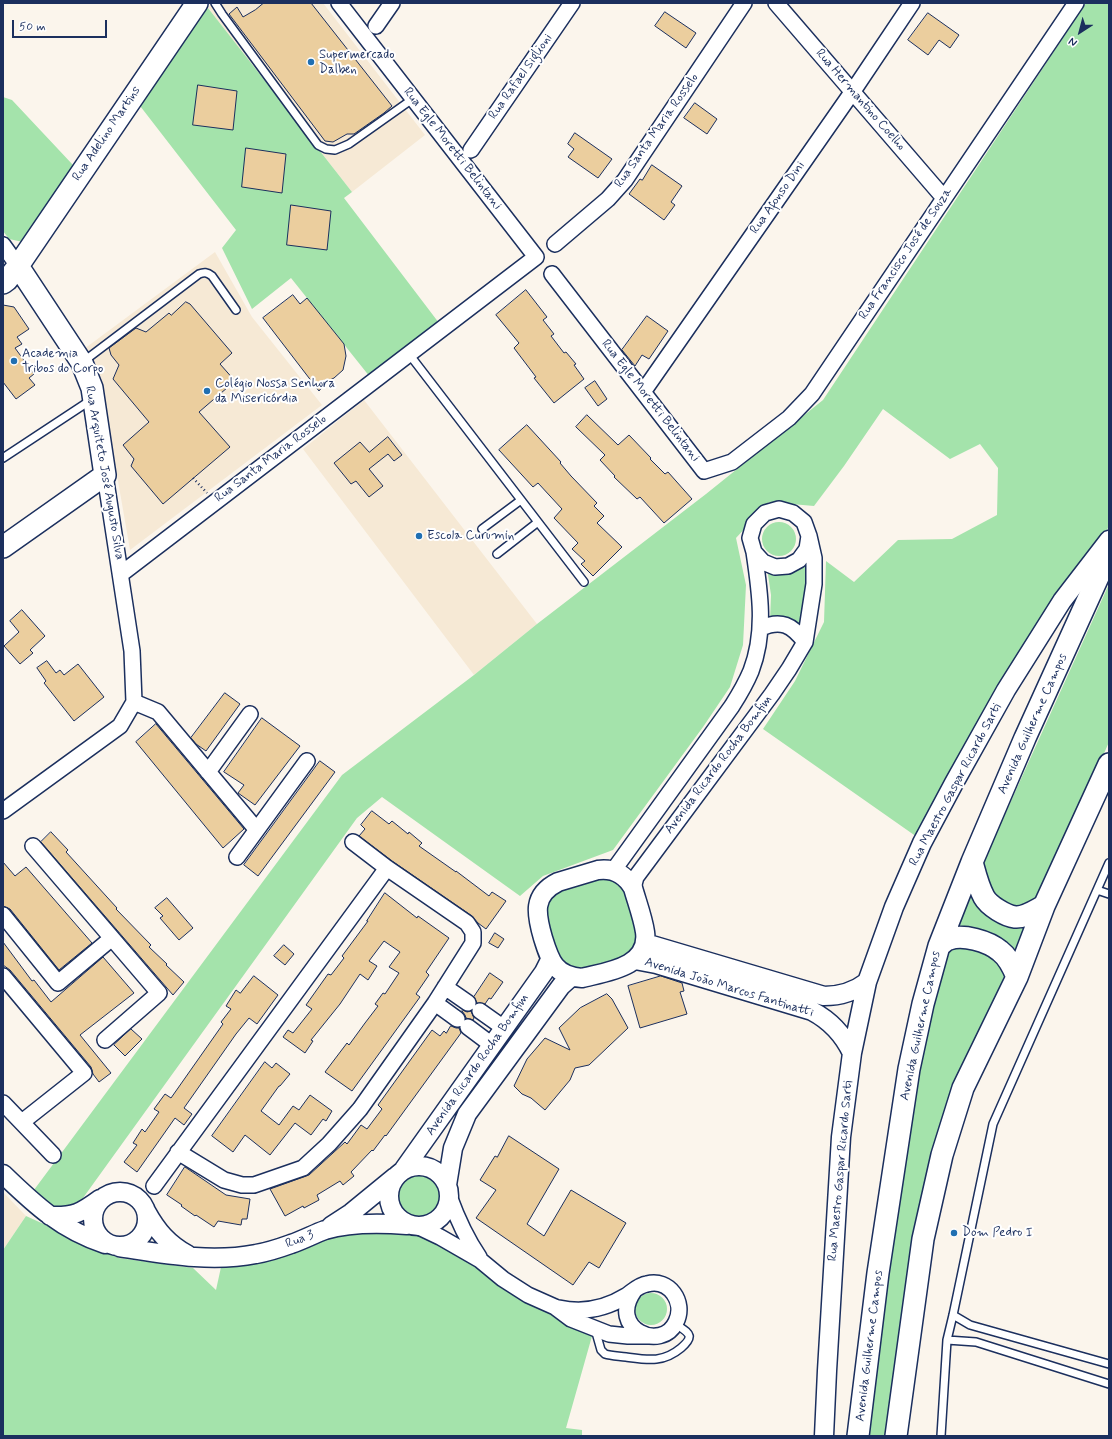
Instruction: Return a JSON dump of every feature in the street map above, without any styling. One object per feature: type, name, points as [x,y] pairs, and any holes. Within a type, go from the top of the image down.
[{"type":"main road","name":"Rua Adelino Martins","points":[[3,283],[18,266],[197,3]]},
{"type":"main road","name":"Rua Arquiteto José Augusto Silva","points":[[18,266],[82,363],[92,388],[105,474]]},
{"type":"main road","points":[[3,546],[105,474]]},
{"type":"main road","name":"Avenida Guilherme Campos","points":[[858,1436],[878,1273],[909,1069],[923,1004],[939,946],[972,862],[1025,738],[1109,553]]},
{"type":"main road","points":[[896,1436],[924,1239],[942,1155],[963,1088],[1017,977],[1044,906],[1109,764]]},
{"type":"main road","points":[[972,862],[978,883],[985,899],[997,910],[1016,917],[1030,914],[1044,906]]},
{"type":"main road","points":[[939,946],[948,939],[963,937],[981,941],[999,950],[1011,963],[1017,977]]},
{"type":"street","name":"Rua Egle Moretti Belintani","points":[[339,3],[536,257]]},
{"type":"street","points":[[376,26],[392,3]]},
{"type":"street","name":"Rua Rafael Siglioni","points":[[471,150],[572,3]]},
{"type":"street","name":"Rua Santa Maria Rosselo","points":[[555,244],[608,199],[625,180],[744,3]]},
{"type":"street","name":"Rua Hermantino Coelho","points":[[776,3],[944,198]]},
{"type":"street","name":"Rua Afonso Dini","points":[[643,392],[853,91],[912,3]]},
{"type":"street","name":"Rua Francisco José de Souza","points":[[704,471],[732,462],[789,418],[812,394],[1076,3]]},
{"type":"street","name":"Rua Arquiteto José Augusto Silva","points":[[3,245],[18,266]]},
{"type":"street","name":"Rua Santa Maria Rosselo","points":[[121,574],[536,257]]},
{"type":"street","name":"Rua Egle Moretti Belintani","points":[[552,274],[704,471]]},
{"type":"street","name":"Rua Arquiteto José Augusto Silva","points":[[105,474],[132,651],[134,702]]},
{"type":"street","name":"Avenida Ricardo Rocha Bomfim","points":[[614,871],[743,689],[757,652],[760,628],[760,594],[754,552],[750,538],[754,524],[765,513],[779,509],[793,512],[804,522],[814,558],[814,584],[805,642],[772,694],[636,877],[632,888]]},
{"type":"street","points":[[754,552],[762,562],[775,567],[788,566],[799,560],[807,550],[809,536]]},
{"type":"street","name":"Rua Maestro Gaspar Ricardo Sarti","points":[[824,1436],[841,1137],[852,1053],[867,982],[922,843],[954,783],[1006,690],[1062,601],[1109,540]]},
{"type":"street","points":[[760,628],[768,624],[784,624],[798,633],[805,642]]},
{"type":"street","points":[[3,811],[120,726],[134,702],[158,712],[256,829]]},
{"type":"street","points":[[208,772],[250,714]]},
{"type":"street","points":[[237,857],[307,761]]},
{"type":"street","points":[[178,1152],[224,1180],[242,1185],[254,1185],[303,1168],[329,1144],[360,1110],[435,1003],[473,943],[473,932],[467,924],[387,868],[353,842]]},
{"type":"street","points":[[33,846],[160,993],[105,1040]]},
{"type":"street","points":[[154,1186],[387,868]]},
{"type":"street","points":[[598,870],[614,871],[626,879],[632,888],[646,932],[645,943],[635,960],[626,966],[582,978],[571,977],[561,972],[550,960],[537,913],[539,902],[544,892],[558,882],[598,870]]},
{"type":"street","points":[[3,915],[58,983],[112,938]]},
{"type":"street","name":"Avenida João Marcos Fantinatti","points":[[645,943],[824,996],[843,995],[867,982]]},
{"type":"street","name":"Avenida Ricardo Rocha Bomfim","points":[[327,1230],[351,1213],[400,1173],[544,972],[550,960]]},
{"type":"street","name":"Avenida João Marcos Fantinatti","points":[[635,960],[646,961],[664,966],[812,1011],[823,1017],[840,1033],[852,1053]]},
{"type":"street","points":[[3,976],[84,1073],[22,1122]]},
{"type":"street","name":"Avenida Ricardo Rocha Bomfim","points":[[480,1260],[457,1219],[448,1191],[453,1148],[468,1114],[561,986],[571,977]]},
{"type":"street","points":[[445,987],[504,1028]]},
{"type":"street","points":[[435,1003],[492,1045]]},
{"type":"street","points":[[3,1103],[53,1155]]},
{"type":"street","points":[[413,1226],[431,1224],[440,1218],[447,1208],[448,1191],[442,1176],[434,1170],[424,1166],[414,1166],[400,1173],[389,1186],[388,1198],[391,1209],[398,1218],[413,1226],[440,1237],[480,1260],[528,1295],[555,1307],[572,1319],[609,1334],[628,1336],[659,1336],[669,1331],[676,1324],[679,1314],[679,1303],[674,1294],[666,1287],[654,1283],[645,1284],[612,1303],[598,1308],[569,1310],[555,1307]]},
{"type":"street","name":"Rua 3","points":[[3,1174],[28,1198],[50,1216],[70,1229],[92,1240],[115,1246],[192,1257],[223,1258],[256,1254],[292,1244],[327,1230],[354,1225],[374,1224],[413,1226]]},
{"type":"street","points":[[50,1216],[75,1215],[109,1194],[118,1192],[128,1193],[136,1197],[146,1211],[147,1224],[142,1236],[136,1242],[128,1246],[115,1246],[103,1241],[96,1234],[92,1216],[95,1206],[101,1199]]},
{"type":"street","name":"Rua 3","points":[[146,1211],[160,1234],[174,1247],[192,1257]]},
{"type":"street","points":[[634,1291],[628,1299],[626,1308],[627,1318],[639,1333],[648,1336]]},
{"type":"lane","points":[[215,3],[318,145],[335,150],[349,144],[414,98]]},
{"type":"lane","points":[[82,363],[198,274],[203,272],[212,276],[236,310]]},
{"type":"lane","points":[[409,354],[584,582]]},
{"type":"lane","points":[[3,458],[93,398]]},
{"type":"lane","points":[[482,529],[521,500]]},
{"type":"lane","points":[[497,554],[538,522]]},
{"type":"lane","points":[[941,1436],[947,1340],[993,1124],[1108,866]]},
{"type":"lane","points":[[1097,890],[1109,894]]},
{"type":"lane","points":[[953,1315],[970,1325],[1109,1364]]},
{"type":"lane","points":[[594,1329],[601,1350],[605,1354],[649,1360],[661,1359],[673,1355],[688,1342],[690,1338],[689,1334],[676,1324]]},
{"type":"lane","points":[[947,1340],[976,1342],[1109,1384]]},
{"type":"path","points":[[193,478],[215,502]]},
{"type":"shaded area","points":[[212,3],[323,3],[425,135],[352,192],[208,8]]},
{"type":"shaded area","name":"Colégio Nossa Senhora da Misericórdia","points":[[215,252],[252,317],[322,405],[130,550],[100,377],[92,356],[84,349]]},
{"type":"shaded area","name":"Escola Curumin","points":[[364,400],[537,624],[474,675],[303,449]]},
{"type":"shaded area","points":[[3,1192],[26,1216],[3,1250]]},
{"type":"green space","points":[[1086,3],[1109,3],[1109,525],[1107,530],[1056,595],[917,837],[763,729],[795,681],[824,622],[826,561],[854,582],[898,540],[952,539],[997,515],[998,468],[980,444],[950,459],[883,409],[844,466],[814,506],[769,502],[736,538],[746,585],[743,645],[730,687],[703,727],[613,850],[543,876],[520,896],[382,797],[357,818],[70,1216],[28,1198],[342,775],[474,675],[537,624],[706,494],[823,400]]},
{"type":"green space","points":[[208,8],[352,192],[344,198],[439,323],[370,377],[291,278],[252,309],[222,248],[236,230],[137,102]]},
{"type":"green space","points":[[3,97],[12,100],[73,165],[23,242],[9,239],[3,231]]},
{"type":"green space","points":[[776,522],[782,522],[791,527],[795,533],[795,545],[791,551],[782,556],[776,556],[767,551],[762,542],[762,536],[767,527]]},
{"type":"green space","points":[[807,565],[808,590],[801,627],[793,619],[778,617],[770,621],[771,595],[767,568],[788,573]]},
{"type":"green space","points":[[1109,584],[1109,742],[1041,897],[1023,908],[1002,904],[987,887],[983,863]]},
{"type":"green space","points":[[971,873],[981,901],[1036,915],[1018,966],[948,935]]},
{"type":"green space","points":[[600,877],[615,880],[626,891],[638,934],[636,945],[627,957],[581,971],[573,969],[559,960],[545,918],[546,905],[557,891]]},
{"type":"green space","points":[[961,941],[998,955],[1012,979],[965,1077],[890,1436],[863,1436],[912,1074],[944,946]]},
{"type":"green space","points":[[413,1171],[423,1171],[436,1178],[443,1191],[443,1201],[436,1214],[423,1221],[413,1221],[404,1217],[397,1210],[393,1201],[393,1191],[397,1182],[404,1175]]},
{"type":"green space","points":[[26,1216],[119,1258],[193,1268],[216,1290],[223,1258],[321,1232],[407,1225],[594,1329],[566,1428],[582,1430],[582,1436],[3,1436],[3,1250]]},
{"type":"green space","points":[[648,1293],[654,1293],[664,1300],[667,1309],[666,1315],[660,1322],[654,1325],[648,1325],[638,1318],[635,1312],[635,1306],[642,1296]]},
{"type":"building","name":"Supermercado Dalben","points":[[264,3],[311,3],[392,106],[354,134],[347,134],[333,142],[325,141],[229,14],[237,7],[243,17]]},
{"type":"building","points":[[665,12],[696,33],[686,48],[655,26]]},
{"type":"building","points":[[928,13],[959,35],[950,48],[939,40],[928,55],[908,40]]},
{"type":"building","points":[[198,85],[237,91],[233,130],[193,125]]},
{"type":"building","points":[[695,103],[717,119],[707,134],[684,118]]},
{"type":"building","points":[[575,133],[612,159],[598,178],[568,157],[574,149],[568,144]]},
{"type":"building","points":[[246,148],[286,154],[282,193],[242,187]]},
{"type":"building","points":[[652,165],[682,186],[671,202],[675,205],[664,220],[629,194],[640,179],[642,180]]},
{"type":"building","points":[[291,205],[331,211],[327,250],[287,245]]},
{"type":"building","points":[[526,290],[547,317],[543,320],[554,334],[551,336],[564,353],[566,352],[576,364],[574,365],[584,379],[554,403],[534,378],[536,377],[514,348],[519,343],[496,315]]},
{"type":"building","points":[[293,295],[300,304],[307,298],[344,344],[346,356],[343,370],[334,378],[326,382],[319,391],[263,318]]},
{"type":"building","points":[[186,302],[190,304],[232,353],[220,364],[235,381],[199,412],[230,447],[163,504],[131,466],[134,459],[123,445],[149,422],[113,379],[119,365],[111,355],[109,348],[136,328],[146,332],[169,313],[171,315]]},
{"type":"building","name":"Academia Tribos do Corpo","points":[[3,305],[14,307],[29,329],[17,337],[22,344],[15,348],[34,374],[29,378],[35,385],[16,399],[3,382]]},
{"type":"building","points":[[647,316],[668,331],[649,359],[642,355],[635,366],[622,350]]},
{"type":"building","points":[[595,381],[607,399],[598,406],[585,388]]},
{"type":"building","points":[[587,415],[618,445],[629,435],[651,458],[650,459],[665,474],[668,472],[692,499],[664,523],[640,497],[637,499],[614,477],[615,476],[600,460],[605,455],[576,427]]},
{"type":"building","points":[[527,425],[561,462],[560,463],[571,476],[597,503],[594,506],[604,516],[597,523],[622,547],[593,576],[581,564],[585,561],[572,549],[578,543],[554,518],[562,509],[538,483],[533,487],[499,450]]},
{"type":"building","points":[[388,437],[402,455],[394,461],[388,454],[369,469],[383,486],[369,497],[356,481],[351,484],[334,463],[360,442],[369,452]]},
{"type":"building","points":[[22,610],[45,636],[30,650],[33,653],[20,664],[4,646],[19,632],[10,621]]},
{"type":"building","points":[[47,661],[56,673],[60,670],[64,675],[78,664],[104,697],[74,721],[44,683],[46,681],[37,668]]},
{"type":"building","points":[[225,693],[240,704],[206,751],[196,744],[191,738]]},
{"type":"building","points":[[262,718],[300,746],[255,805],[238,793],[244,785],[224,772]]},
{"type":"building","points":[[156,724],[244,829],[223,848],[136,742]]},
{"type":"building","points":[[320,761],[335,772],[258,876],[244,865]]},
{"type":"building","points":[[372,811],[389,824],[392,821],[408,834],[409,832],[422,843],[419,846],[489,896],[492,892],[506,901],[486,929],[472,916],[392,861],[359,836],[365,829],[361,825]]},
{"type":"building","points":[[51,832],[68,850],[66,852],[117,908],[116,909],[151,945],[149,947],[184,982],[173,995],[41,842]]},
{"type":"building","points":[[3,862],[15,876],[26,867],[92,943],[59,970],[10,909],[3,906]]},
{"type":"building","points":[[385,893],[417,918],[418,916],[449,938],[426,972],[429,975],[416,994],[420,997],[352,1091],[325,1072],[347,1043],[349,1045],[378,1006],[375,1004],[383,993],[385,994],[399,973],[389,967],[400,952],[384,941],[369,961],[377,966],[368,980],[360,974],[340,1004],[311,1040],[313,1041],[305,1053],[283,1037],[288,1030],[293,1033],[312,1009],[306,1005],[328,974],[331,975],[344,958],[342,956],[368,921]]},
{"type":"building","points":[[167,898],[193,928],[179,940],[160,918],[163,916],[155,908]]},
{"type":"building","points":[[495,933],[504,939],[498,948],[489,943]]},
{"type":"building","points":[[3,942],[32,981],[34,980],[51,1002],[103,957],[134,993],[80,1035],[111,1073],[99,1082],[93,1074],[91,1067],[10,970],[3,965]]},
{"type":"building","points":[[284,945],[294,954],[285,965],[274,956]]},
{"type":"building","points":[[490,973],[503,982],[491,999],[489,998],[485,1004],[477,1003],[474,997]]},
{"type":"building","points":[[254,976],[278,995],[257,1024],[249,1018],[236,1034],[184,1108],[192,1114],[184,1125],[175,1118],[137,1172],[124,1162],[137,1145],[133,1143],[142,1129],[145,1132],[159,1112],[154,1109],[165,1094],[171,1098],[223,1024],[221,1022],[231,1009],[226,1006],[236,990],[240,993]]},
{"type":"building","points":[[661,976],[682,983],[684,991],[680,992],[687,1014],[640,1028],[628,986]]},
{"type":"building","points":[[607,994],[612,999],[628,1028],[589,1065],[575,1068],[570,1080],[545,1110],[531,1098],[522,1094],[514,1086],[527,1059],[545,1038],[570,1050],[559,1028],[580,1008]]},
{"type":"building","points":[[462,1011],[467,1012],[471,1011],[474,1018],[473,1020],[466,1018]]},
{"type":"building","points":[[451,1026],[459,1028],[461,1033],[386,1136],[385,1135],[373,1151],[372,1150],[351,1172],[354,1176],[343,1185],[340,1181],[317,1195],[319,1200],[304,1208],[303,1206],[285,1216],[270,1189],[309,1175],[345,1142],[347,1144],[361,1125],[367,1129],[382,1109],[378,1105],[432,1030],[440,1036],[444,1031],[446,1033]]},
{"type":"building","points":[[131,1029],[142,1039],[125,1056],[114,1045]]},
{"type":"building","points":[[265,1062],[272,1068],[276,1063],[290,1074],[279,1086],[261,1111],[279,1125],[293,1106],[299,1110],[310,1095],[332,1111],[326,1121],[323,1119],[311,1135],[295,1123],[270,1155],[245,1135],[233,1152],[212,1136]]},
{"type":"building","points":[[509,1136],[559,1169],[527,1224],[544,1236],[571,1190],[626,1223],[599,1268],[589,1262],[573,1285],[476,1218],[496,1190],[480,1180],[495,1156],[497,1157]]},
{"type":"building","points":[[185,1167],[226,1195],[250,1199],[247,1219],[242,1219],[241,1225],[218,1221],[214,1227],[196,1215],[195,1216],[167,1195]]},
{"type":"place","name":"Supermercado Dalben","points":[[311,62]]},
{"type":"place","name":"Academia Tribos do Corpo","points":[[14,361]]},
{"type":"place","name":"Colégio Nossa Senhora da Misericórdia","points":[[207,391]]},
{"type":"place","name":"Escola Curumin","points":[[419,536]]},
{"type":"place","name":"Dom Pedro I","points":[[954,1233]]}]
